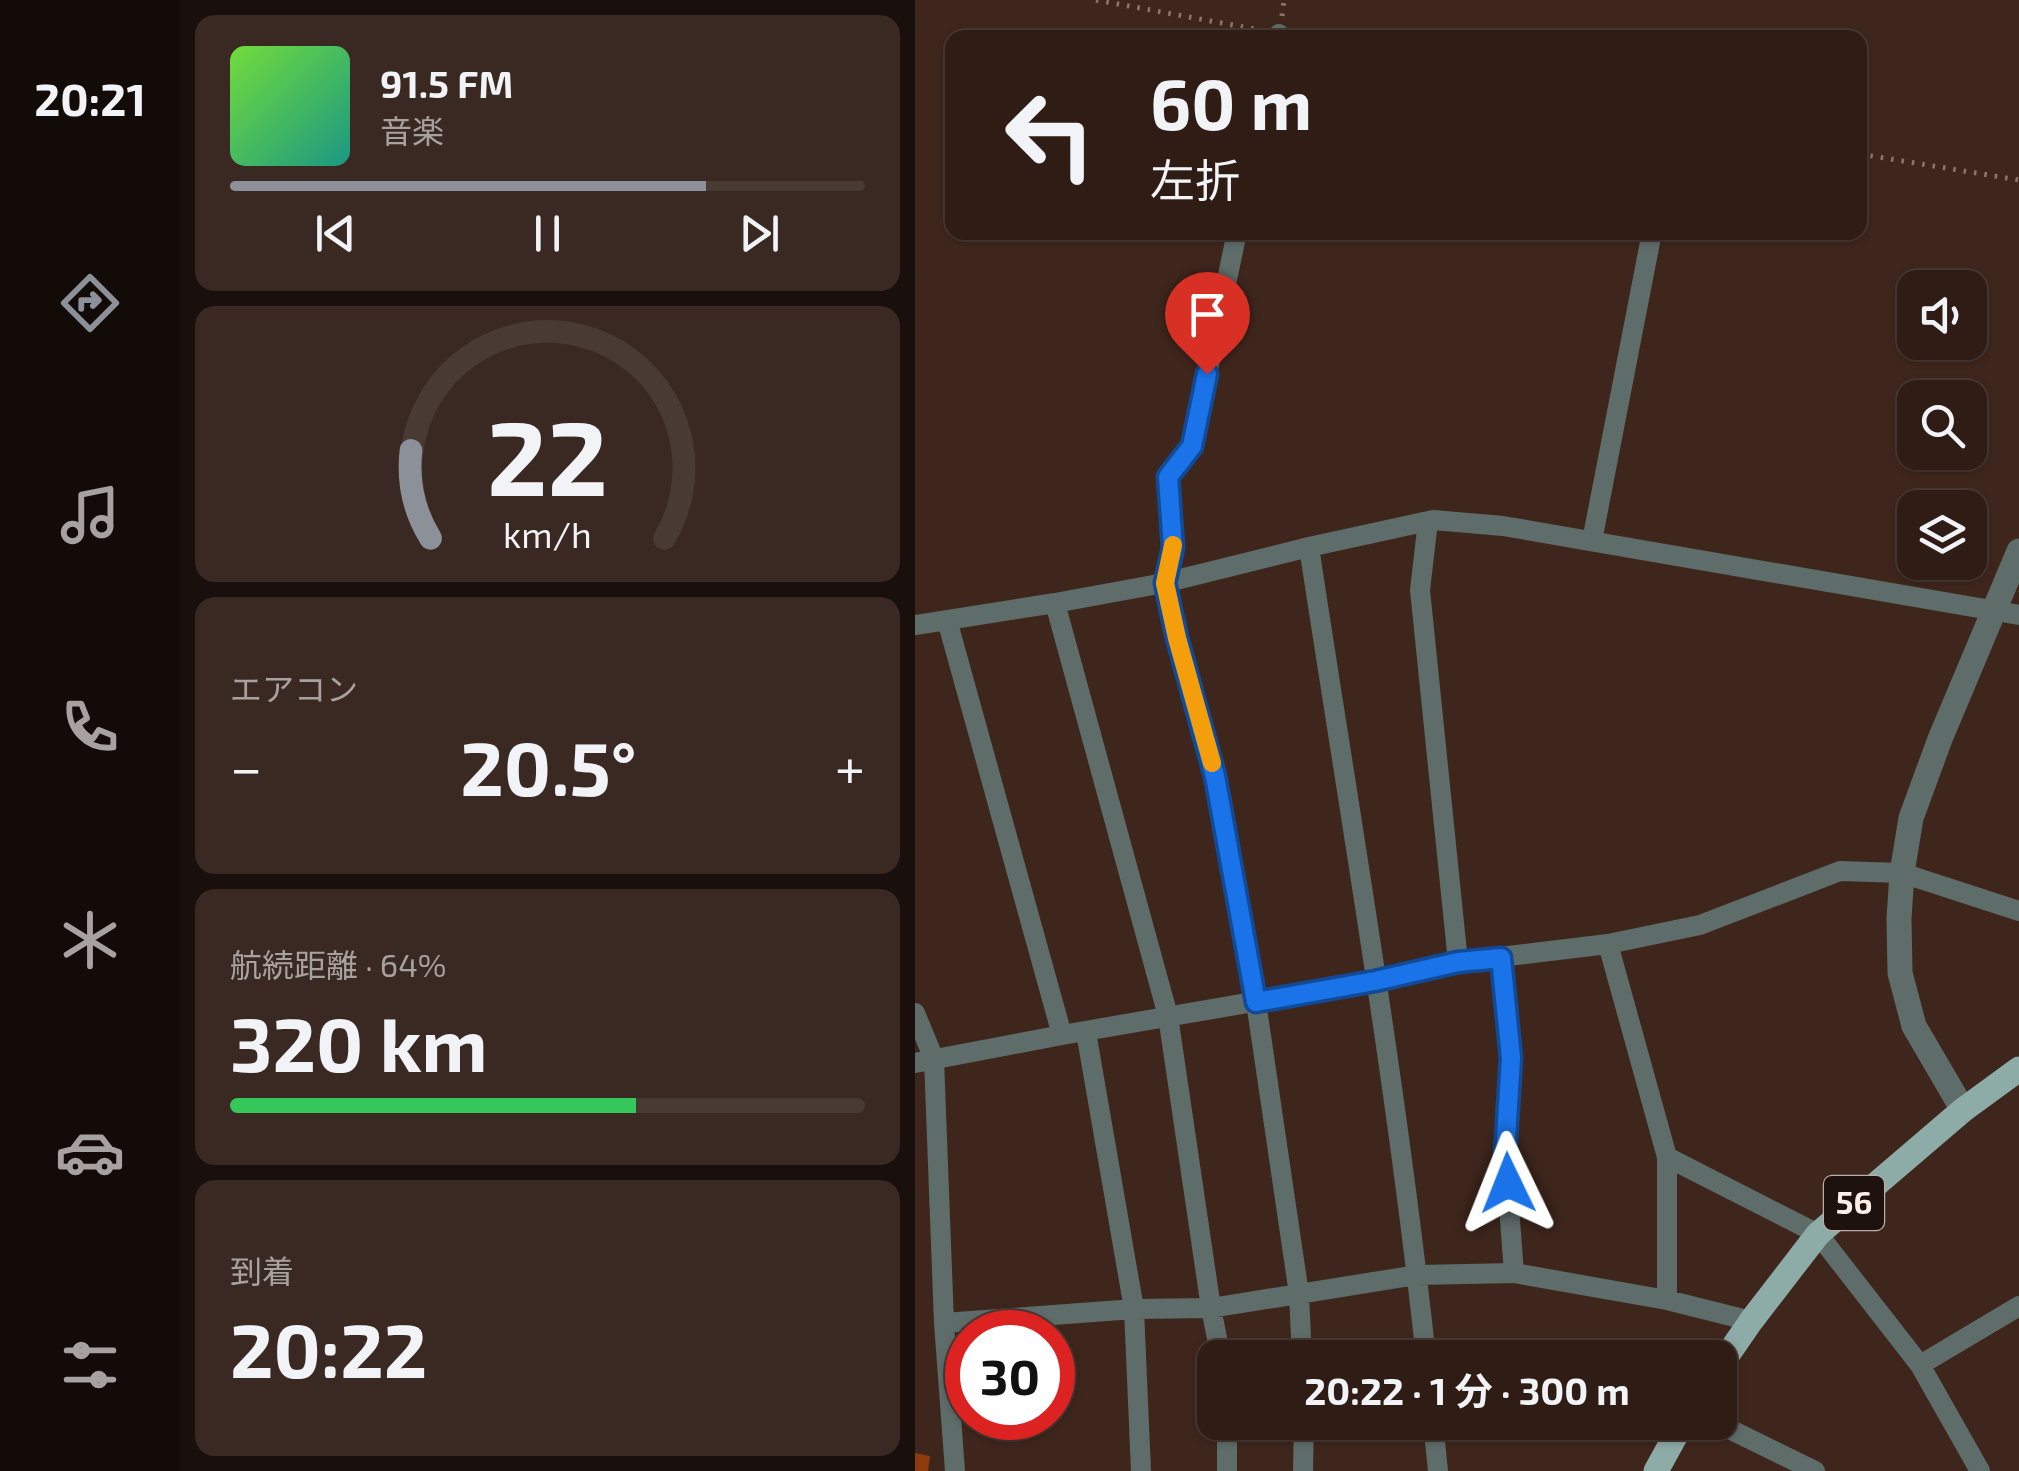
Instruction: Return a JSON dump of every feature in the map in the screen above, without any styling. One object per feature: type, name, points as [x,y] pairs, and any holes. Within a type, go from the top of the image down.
[{"type":"main road","name":"56","points":[[1737,1341],[1818,1234],[1963,1110],[2019,1069]]},
{"type":"main road","points":[[1656,1471],[1673,1440]]},
{"type":"street","points":[[1235,240],[1192,446],[1168,477],[1173,548],[1165,583],[1215,776],[1256,1002],[1299,1294],[1301,1340]]},
{"type":"street","points":[[1592,541],[1650,240]]},
{"type":"street","points":[[1428,521],[1420,590],[1458,962]]},
{"type":"street","points":[[915,624],[1165,583],[1428,521],[1503,526],[2007,613]]},
{"type":"street","points":[[1309,547],[1375,981],[1424,1340]]},
{"type":"street","points":[[1963,1110],[1913,1026],[1899,972],[1902,874],[1911,818],[1940,738],[2007,613],[2019,551]]},
{"type":"street","points":[[1055,603],[1168,1016],[1217,1340]]},
{"type":"street","points":[[947,620],[1063,1035]]},
{"type":"street","points":[[925,1061],[1375,981],[1458,962],[1608,944],[1700,925],[1839,871],[1902,874],[2019,911]]},
{"type":"street","points":[[1608,944],[1667,1157],[1667,1300]]},
{"type":"street","points":[[1501,958],[1511,1058],[1505,1154],[1514,1273]]},
{"type":"street","points":[[915,1013],[925,1061],[955,1471]]},
{"type":"street","points":[[1086,1032],[1135,1309],[1141,1471]]},
{"type":"street","points":[[1667,1157],[1818,1234],[1920,1365],[1980,1471]]},
{"type":"street","points":[[944,1323],[1135,1309],[1211,1308],[1417,1275],[1514,1273],[1667,1300],[1751,1321]]},
{"type":"street","points":[[1920,1365],[2019,1306]]},
{"type":"street","points":[[1737,1433],[1815,1471]]},
{"type":"street","points":[[1227,1440],[1227,1471]]},
{"type":"street","points":[[1303,1471],[1304,1440]]},
{"type":"street","points":[[1435,1440],[1438,1471]]},
{"type":"path","points":[[1096,0],[1248,30]]},
{"type":"path","points":[[1867,155],[2019,180]]},
{"type":"building","points":[[915,1453],[930,1456],[928,1471],[915,1471]]},
{"type":"slow traffic","points":[[1173,545],[1165,583],[1212,763]]},
{"type":"route","points":[[1207,374],[1192,446],[1168,477],[1173,548],[1165,583],[1215,776],[1256,1002],[1458,962],[1501,958],[1511,1058],[1505,1154],[1508,1183]]}]
